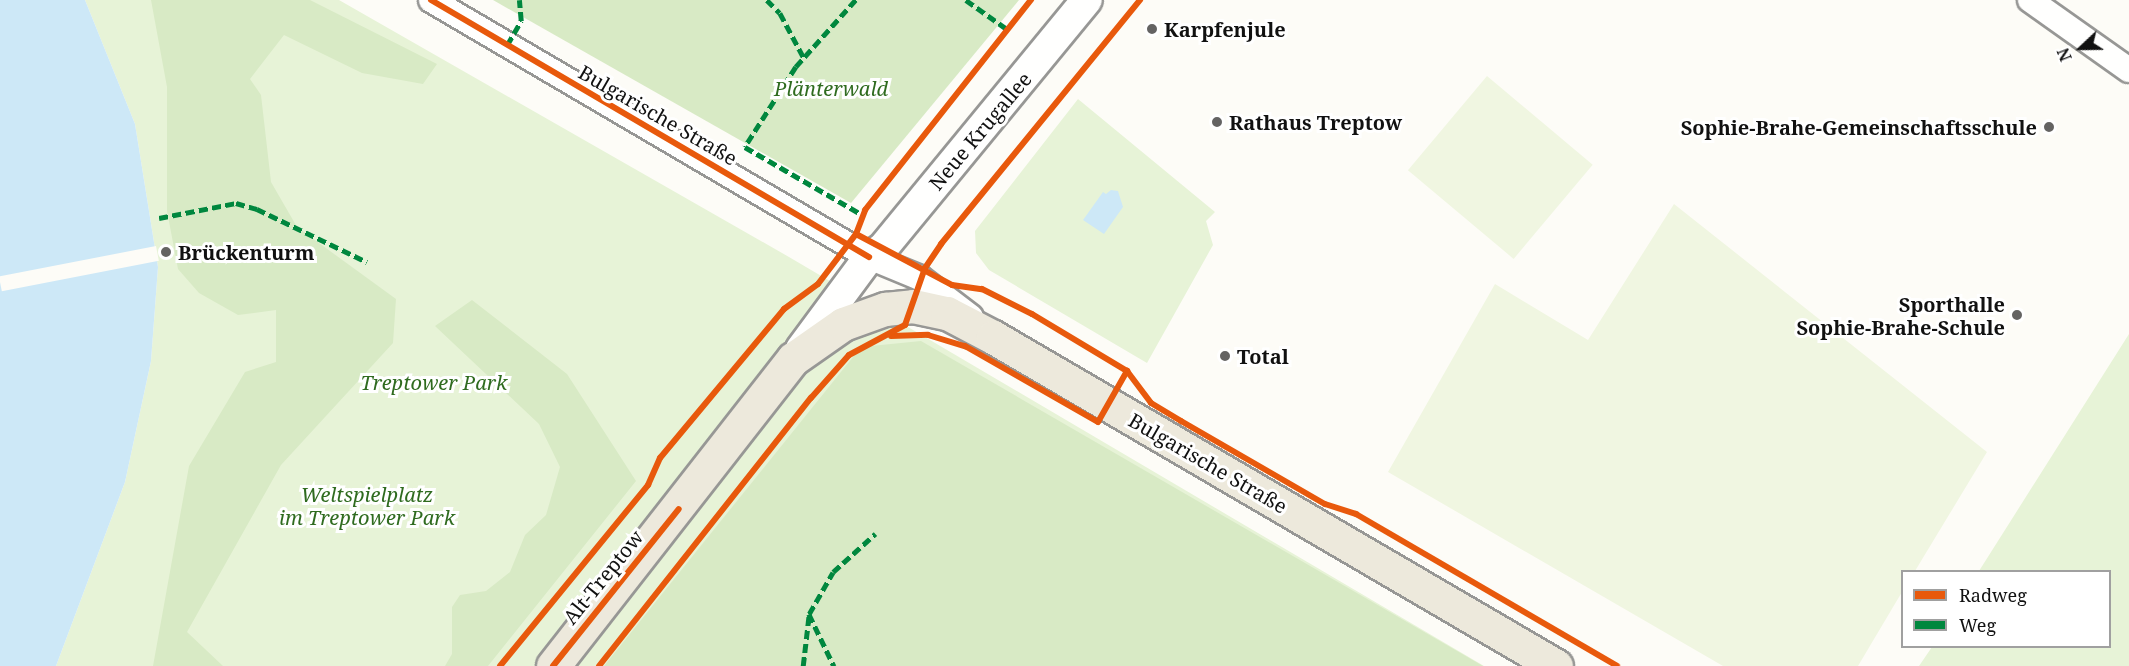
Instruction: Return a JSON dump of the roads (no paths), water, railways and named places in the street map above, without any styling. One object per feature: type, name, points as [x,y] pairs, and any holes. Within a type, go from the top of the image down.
[{"type":"main road","name":"Alt-Treptow","points":[[553,666],[794,359],[843,324],[885,309],[913,306],[934,309],[993,337]]},
{"type":"main road","name":"Bulgarische Straße","points":[[993,337],[1556,666]]},
{"type":"street","name":"Bulgarische Straße","points":[[431,0],[869,257],[921,278],[953,300],[993,337]]},
{"type":"street","name":"Neue Krugallee","points":[[869,257],[883,248],[1087,0]]},
{"type":"street","points":[[2044,4],[2129,70]]},
{"type":"street","name":"Alt-Treptow","points":[[794,359],[869,257]]},
{"type":"water","points":[[0,0],[85,0],[135,124],[158,267],[151,361],[125,482],[56,666],[0,666]]},
{"type":"water","points":[[1111,190],[1118,191],[1123,207],[1104,234],[1083,220],[1103,192],[1106,194]]},
{"type":"place","name":"Karpfenjule","points":[[1152,29]]},
{"type":"place","name":"Rathaus Treptow","points":[[1217,122]]},
{"type":"place","name":"Sophie-Brahe-Gemeinschaftsschule","points":[[2049,127]]},
{"type":"place","name":"Brückenturm","points":[[166,252]]},
{"type":"place","name":"Sporthalle Sophie-Brahe-Schule","points":[[2017,315]]},
{"type":"place","name":"Total","points":[[1225,356]]},
{"type":"park label","name":"Plänterwald","points":[[831,88]]},
{"type":"park label","name":"Treptower Park","points":[[434,382]]},
{"type":"park label","name":"Weltspielplatz im Treptower Park","points":[[367,506]]}]
